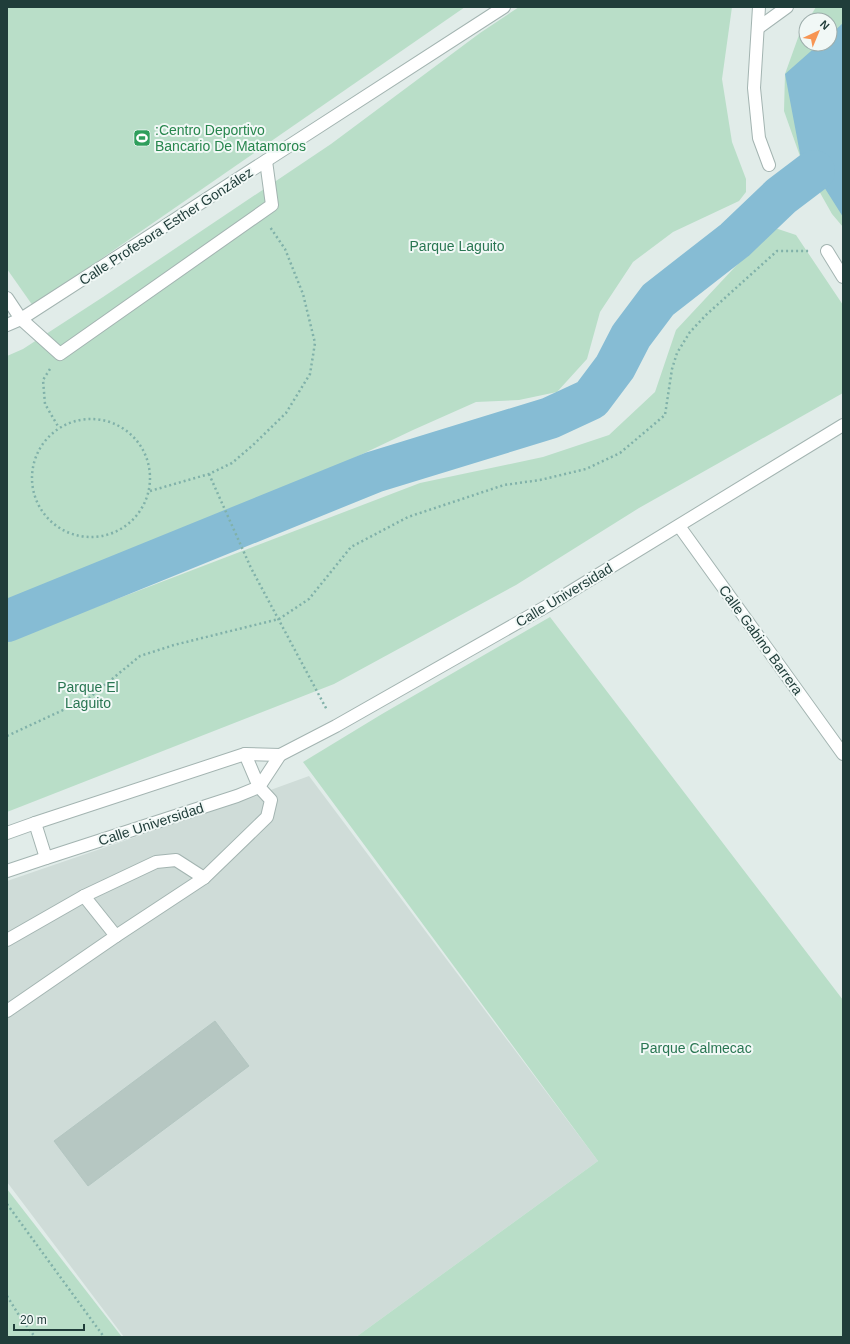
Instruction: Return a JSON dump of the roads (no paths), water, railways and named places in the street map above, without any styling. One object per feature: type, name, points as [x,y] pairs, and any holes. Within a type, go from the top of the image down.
[{"type":"street","name":"Calle Profesora Esther González","points":[[7,325],[21,319],[504,7]]},
{"type":"street","points":[[759,7],[754,88],[759,138],[769,165]]},
{"type":"street","points":[[758,28],[787,7]]},
{"type":"street","points":[[7,298],[21,319],[60,354],[272,205],[266,161]]},
{"type":"street","points":[[826,252],[843,277]]},
{"type":"street","name":"Calle Universidad","points":[[7,871],[237,796],[258,787],[280,755],[336,726],[547,606],[843,425]]},
{"type":"street","name":"Calle Gabino Barrera","points":[[679,526],[843,754]]},
{"type":"street","points":[[7,1011],[204,878],[267,816],[271,800],[258,787],[245,754]]},
{"type":"street","name":"Calle Universidad","points":[[7,833],[245,754],[280,755]]},
{"type":"street","points":[[35,823],[46,858]]},
{"type":"street","points":[[7,940],[84,896],[156,862],[176,860],[204,878]]},
{"type":"street","points":[[84,896],[116,936]]},
{"type":"water","points":[[843,23],[843,217],[814,171],[801,159],[785,74],[810,52],[838,52],[838,28]]},
{"type":"waterway","points":[[7,621],[374,472],[550,418],[591,399],[615,367],[631,336],[658,300],[735,240],[781,196],[814,171]]},
{"type":"place","name":":Centro Deportivo Bancario De Matamoros","points":[[142,138]]},
{"type":"park label","name":"Parque Laguito","points":[[457,246]]},
{"type":"park label","name":"Parque El Laguito","points":[[88,696]]},
{"type":"park label","name":"Parque Calmecac","points":[[696,1048]]}]
